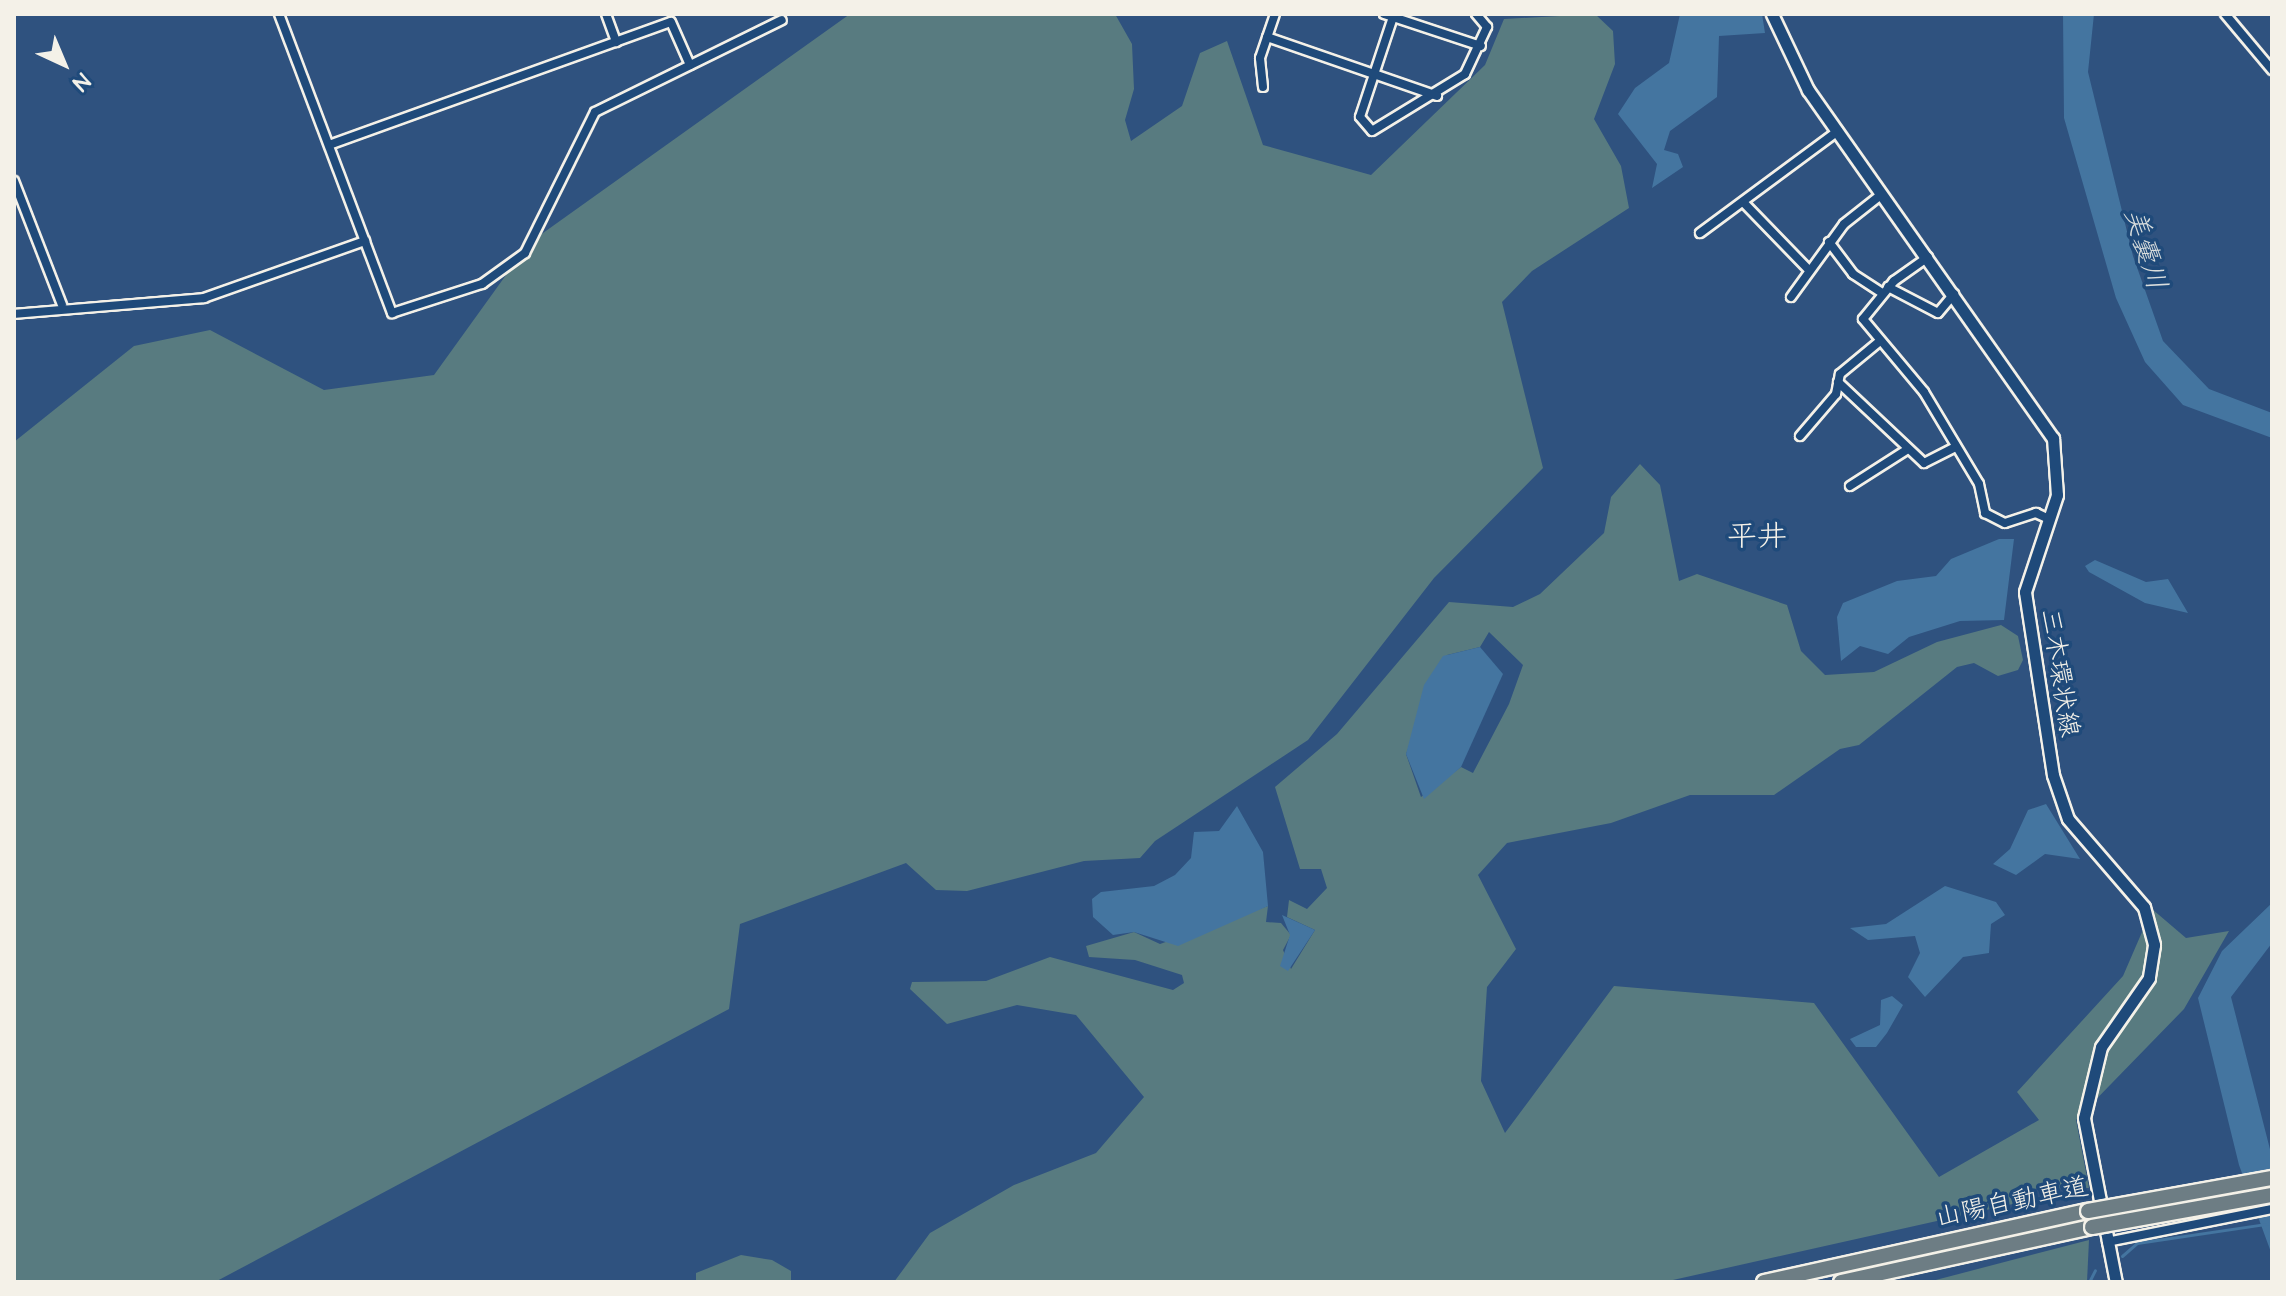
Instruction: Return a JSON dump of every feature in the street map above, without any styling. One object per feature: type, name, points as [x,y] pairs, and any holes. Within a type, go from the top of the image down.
[{"type":"highway","name":"山陽自動車道","points":[[1764,1282],[2088,1211],[2272,1178]]},
{"type":"highway","name":"山陽自動車道","points":[[1841,1282],[2092,1227],[2272,1195]]},
{"type":"main road","name":"三木環状線","points":[[1772,14],[1784,52],[2053,438],[2060,469],[2049,519],[2025,592],[2053,775],[2068,819],[2144,907],[2154,945],[2149,978],[2101,1047],[2089,1082],[2084,1118],[2116,1282]]},
{"type":"street","points":[[279,14],[392,313],[482,284],[525,253],[586,121],[782,20]]},
{"type":"street","points":[[606,14],[616,42]]},
{"type":"street","points":[[1263,87],[1267,37],[1275,14]]},
{"type":"street","points":[[1476,14],[1487,27],[1481,46],[1465,74],[1437,96],[1372,131],[1360,117],[1391,15],[1481,46]]},
{"type":"street","points":[[2225,14],[2272,70]]},
{"type":"street","points":[[329,145],[671,22],[690,65]]},
{"type":"street","points":[[1267,37],[1437,96]]},
{"type":"street","points":[[1700,233],[1838,131]]},
{"type":"street","points":[[14,181],[62,305]]},
{"type":"street","points":[[1791,297],[1829,242],[1882,194]]},
{"type":"street","points":[[1743,202],[1809,270]]},
{"type":"street","points":[[14,314],[62,305],[204,298],[365,241]]},
{"type":"street","points":[[1829,242],[1853,274],[1938,313],[1954,293]]},
{"type":"street","points":[[1928,256],[1885,290],[1863,319],[1924,392],[1993,520],[2036,513],[2049,519]]},
{"type":"street","points":[[1800,436],[1838,382],[1880,341]]},
{"type":"street","points":[[1838,382],[1924,463],[1954,448]]},
{"type":"street","points":[[1850,486],[1908,449]]},
{"type":"street","points":[[2107,1242],[2272,1209]]},
{"type":"green space","points":[[850,14],[1115,14],[1132,44],[1134,89],[1125,120],[1131,141],[1182,106],[1200,53],[1227,41],[1263,145],[1371,175],[1485,65],[1504,19],[1595,14],[1613,31],[1615,64],[1594,119],[1621,166],[1629,208],[1532,271],[1502,302],[1543,468],[1434,578],[1308,740],[1155,841],[1140,858],[1084,861],[967,891],[936,890],[906,863],[740,924],[729,1009],[215,1282],[14,1282],[14,442],[134,346],[210,330],[324,390],[434,375],[529,243]]},
{"type":"green space","points":[[1640,464],[1660,485],[1679,581],[1697,574],[1787,605],[1801,651],[1825,675],[1874,672],[1937,642],[2001,625],[2018,636],[2023,660],[2018,670],[1998,676],[1974,663],[1957,667],[1859,745],[1840,749],[1774,795],[1690,795],[1611,823],[1507,843],[1478,875],[1516,949],[1487,987],[1481,1081],[1505,1133],[1614,986],[1814,1003],[1939,1177],[2039,1120],[2017,1092],[2123,976],[2152,909],[2186,938],[2229,931],[2184,1009],[2076,1120],[2089,1188],[2027,1189],[2013,1204],[1664,1282],[894,1282],[930,1233],[1014,1185],[1096,1153],[1144,1097],[1076,1015],[1017,1005],[947,1024],[910,989],[912,982],[986,981],[1050,957],[1173,990],[1184,983],[1182,975],[1135,960],[1089,957],[1086,946],[1134,932],[1160,944],[1268,906],[1266,922],[1281,923],[1291,935],[1283,950],[1291,969],[1315,930],[1287,917],[1289,900],[1307,909],[1327,888],[1321,869],[1300,869],[1275,787],[1337,734],[1449,602],[1513,607],[1540,594],[1604,533],[1611,497]],"holes":[[[1489,632],[1523,665],[1509,704],[1473,773],[1461,767],[1421,797],[1406,754],[1447,655],[1480,647]]]},
{"type":"green space","points":[[2089,1240],[2087,1282],[1928,1282]]},
{"type":"green space","points":[[741,1255],[772,1260],[791,1271],[791,1282],[696,1282],[696,1273]]},
{"type":"water","points":[[1680,14],[1762,14],[1765,33],[1719,36],[1717,97],[1670,131],[1664,150],[1678,154],[1683,167],[1652,188],[1657,164],[1618,114],[1635,88],[1669,63]]},
{"type":"water","points":[[2063,14],[2094,14],[2088,72],[2133,256],[2163,341],[2209,389],[2272,413],[2272,438],[2183,405],[2145,362],[2116,298],[2064,118]]},
{"type":"water","points":[[1999,539],[2014,539],[2004,620],[1960,621],[1909,637],[1888,654],[1860,646],[1841,661],[1837,617],[1843,603],[1897,581],[1936,576],[1951,559]]},
{"type":"water","points":[[2095,560],[2146,582],[2168,579],[2188,613],[2145,603],[2089,572],[2085,566]]},
{"type":"water","points":[[1480,647],[1503,674],[1461,767],[1424,799],[1406,754],[1424,685],[1443,656]]},
{"type":"water","points":[[2046,804],[2080,859],[2045,854],[2016,875],[1993,864],[2010,849],[2028,810]]},
{"type":"water","points":[[1237,806],[1263,852],[1268,906],[1178,946],[1134,932],[1113,935],[1093,917],[1092,899],[1101,892],[1154,886],[1175,875],[1191,858],[1194,832],[1219,831]]},
{"type":"water","points":[[1945,886],[1996,902],[2005,915],[1991,924],[1989,953],[1963,957],[1925,997],[1908,977],[1920,953],[1915,936],[1868,940],[1850,928],[1886,924]]},
{"type":"water","points":[[2272,903],[2272,943],[2231,997],[2272,1157],[2272,1255],[2239,1165],[2198,998],[2222,951]]},
{"type":"water","points":[[1282,915],[1315,930],[1288,971],[1280,966],[1290,935]]},
{"type":"water","points":[[1892,996],[1903,1005],[1887,1033],[1876,1047],[1856,1047],[1850,1039],[1880,1025],[1881,1000]]},
{"type":"waterway","points":[[2122,1256],[2137,1243],[2272,1223]]},
{"type":"waterway","points":[[2089,1282],[2095,1270]]},
{"type":"district","name":"平井","points":[[1757,537]]},
{"type":"water label","name":"美嚢川","points":[[2145,249]]}]
